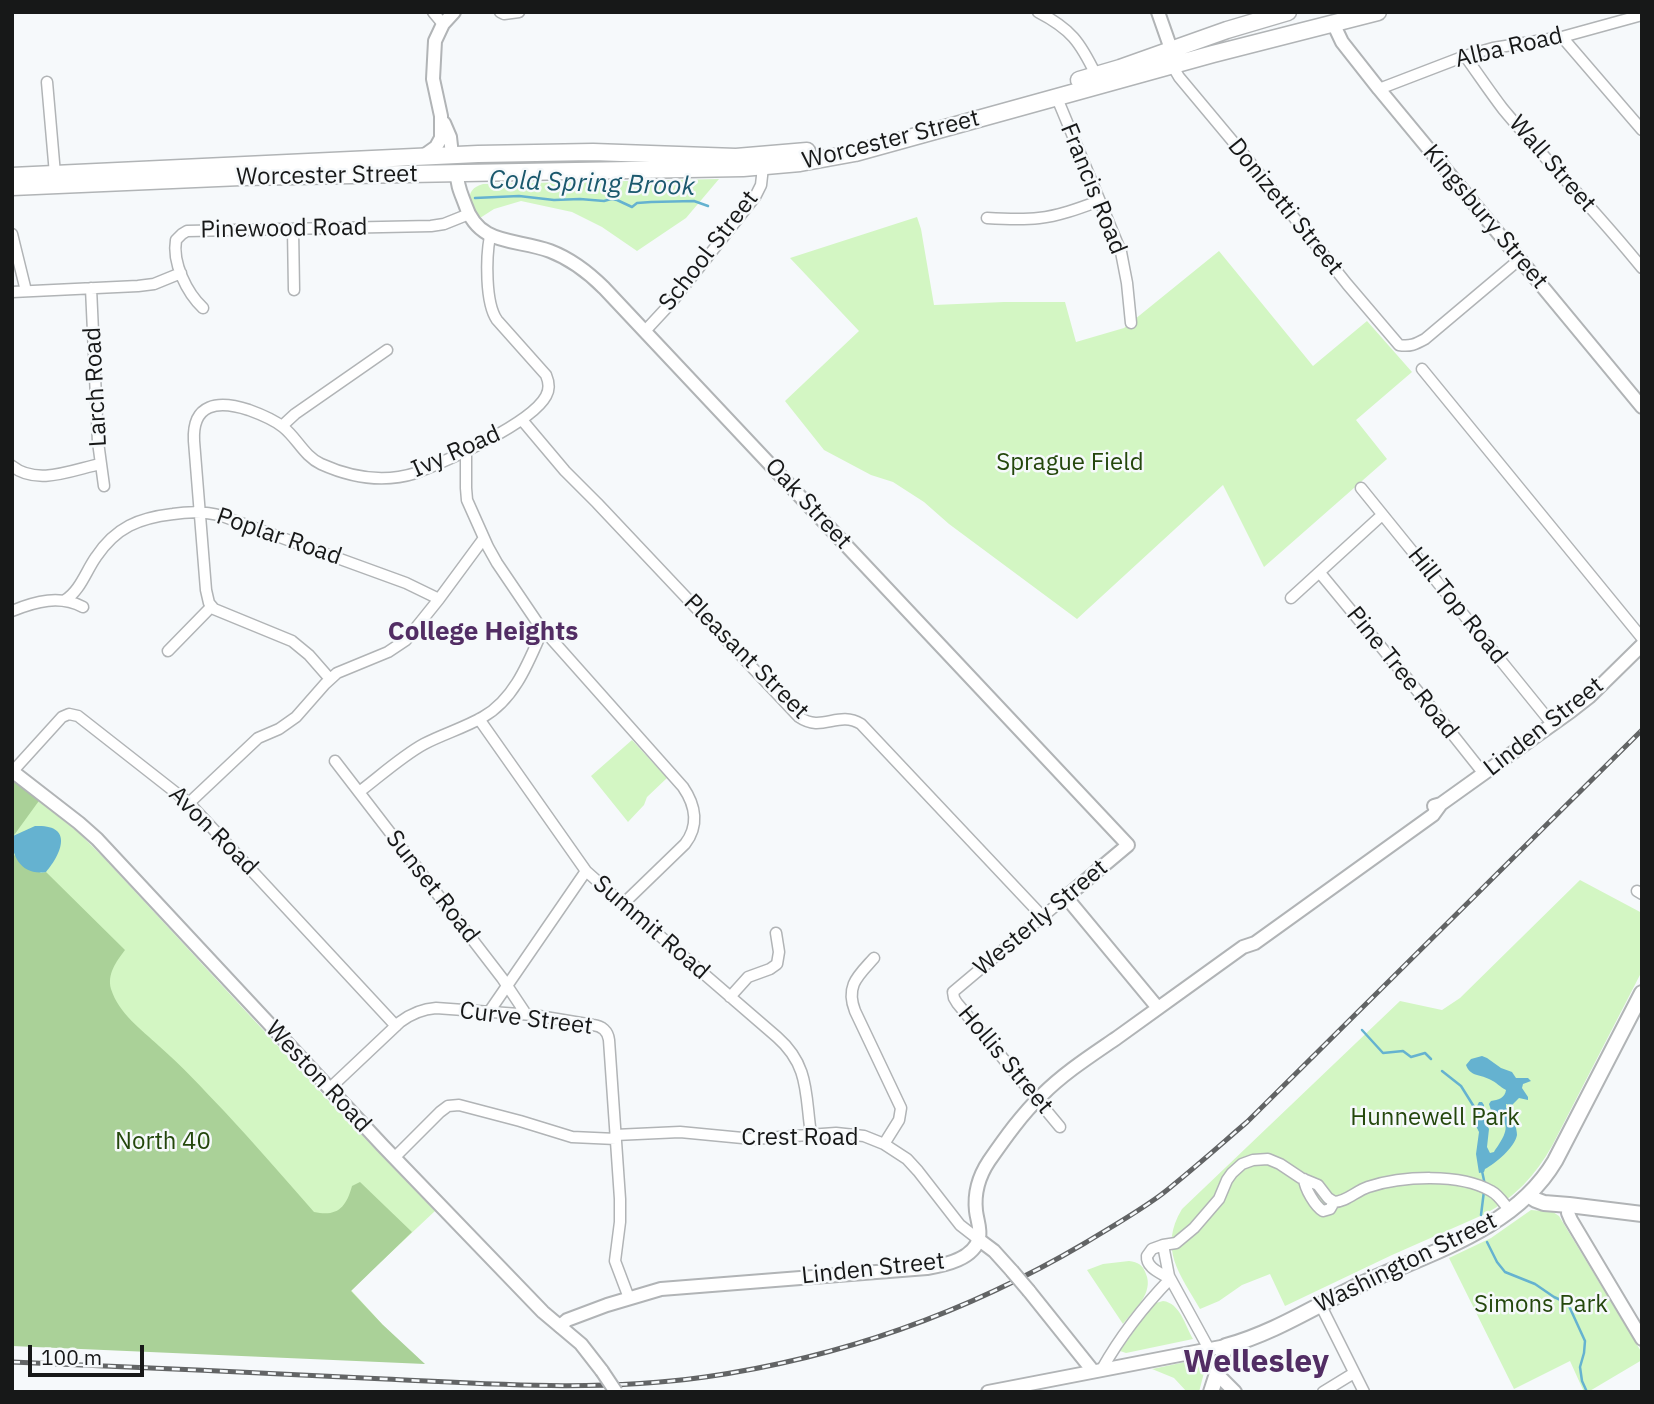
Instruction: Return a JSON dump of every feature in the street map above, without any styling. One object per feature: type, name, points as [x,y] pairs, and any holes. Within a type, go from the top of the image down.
[{"type":"highway","name":"Worcester Street","points":[[12,176],[452,155],[586,152],[736,157],[807,151],[863,140],[1096,75],[1289,12]]},
{"type":"highway","name":"Worcester Street","points":[[12,187],[241,177],[763,167],[800,163],[855,153],[1172,65],[1378,12]]},
{"type":"highway","points":[[1209,36],[1208,47],[1213,54]]},
{"type":"highway","points":[[457,173],[472,160],[493,154]]},
{"type":"highway","points":[[413,174],[437,168],[452,155]]},
{"type":"main road","name":"Washington Street","points":[[1226,1346],[1255,1336],[1490,1225],[1534,1190],[1564,1146],[1642,993]]},
{"type":"main road","points":[[1534,1190],[1569,1205],[1642,1214]]},
{"type":"main road","points":[[1211,1392],[1226,1346]]},
{"type":"street","points":[[433,12],[443,24]]},
{"type":"street","points":[[421,157],[431,152],[439,143],[440,116],[433,69],[435,41],[443,24],[454,12]]},
{"type":"street","points":[[499,12],[519,12]]},
{"type":"street","points":[[1038,12],[1074,36],[1096,75]]},
{"type":"street","points":[[1158,12],[1171,49]]},
{"type":"street","name":"Alba Road","points":[[1379,89],[1493,48],[1562,37],[1642,15]]},
{"type":"street","name":"Kingsbury Street","points":[[1333,23],[1344,45],[1379,89],[1642,407]]},
{"type":"street","points":[[1562,37],[1642,130]]},
{"type":"street","name":"Wall Street","points":[[1465,56],[1502,107],[1642,268]]},
{"type":"street","name":"Donizetti Street","points":[[1172,65],[1347,284],[1401,346],[1413,345],[1425,339],[1520,260]]},
{"type":"street","points":[[47,82],[55,174]]},
{"type":"street","name":"Francis Road","points":[[1057,98],[1121,252],[1131,323]]},
{"type":"street","points":[[440,116],[450,137],[452,155]]},
{"type":"street","name":"School Street","points":[[645,331],[671,303],[755,197],[762,182],[763,167]]},
{"type":"street","points":[[467,208],[464,192],[469,183],[489,172]]},
{"type":"street","points":[[457,173],[458,189],[467,208],[476,224],[490,236]]},
{"type":"street","points":[[988,218],[1040,218],[1069,212],[1099,201]]},
{"type":"street","name":"Pinewood Road","points":[[203,308],[191,293],[177,258],[175,243],[179,236],[187,231],[431,226],[449,222],[467,208]]},
{"type":"street","points":[[293,229],[294,290]]},
{"type":"street","points":[[12,234],[26,291]]},
{"type":"street","name":"Oak Street","points":[[490,236],[544,249],[577,265],[604,288],[1128,845]]},
{"type":"street","name":"Ivy Road","points":[[211,607],[206,590],[193,433],[200,414],[212,405],[231,405],[261,415],[282,426],[308,456],[317,462],[371,479],[389,479],[410,475],[509,428],[522,420],[545,398],[549,382],[546,375],[491,310],[488,254],[490,236]]},
{"type":"street","points":[[12,292],[143,286],[181,273]]},
{"type":"street","name":"Larch Road","points":[[91,288],[100,464],[104,486]]},
{"type":"street","points":[[282,426],[387,350]]},
{"type":"street","points":[[1422,369],[1642,638]]},
{"type":"street","name":"Pleasant Street","points":[[522,420],[565,471],[799,717],[813,723],[844,718],[861,724],[1043,917]]},
{"type":"street","points":[[466,450],[466,496],[497,564],[543,629],[683,788],[694,808],[694,828],[688,840],[622,904]]},
{"type":"street","points":[[12,466],[26,474],[43,476],[100,464]]},
{"type":"street","name":"Hill Top Road","points":[[1361,488],[1553,725]]},
{"type":"street","name":"Poplar Road","points":[[65,600],[76,590],[100,551],[126,527],[151,516],[200,511],[222,516],[375,571],[422,589],[439,599]]},
{"type":"street","points":[[1291,598],[1382,515]]},
{"type":"street","points":[[189,803],[258,738],[279,729],[296,717],[330,679],[345,669],[400,645],[409,637],[484,538]]},
{"type":"street","name":"Pine Tree Road","points":[[1320,573],[1483,774]]},
{"type":"street","points":[[12,611],[38,602],[65,600],[83,607]]},
{"type":"street","points":[[168,650],[211,607],[288,639],[304,651],[330,679]]},
{"type":"street","points":[[359,792],[424,744],[479,719],[502,702],[528,664],[543,629]]},
{"type":"street","name":"Linden Street","points":[[560,1326],[572,1318],[629,1298],[669,1288],[931,1268],[965,1256],[978,1239],[976,1202],[981,1175],[1010,1132],[1037,1100],[1073,1069],[1243,947],[1255,943],[1423,822],[1435,813],[1441,804],[1553,725],[1584,701],[1642,645]]},
{"type":"street","name":"Avon Road","points":[[12,771],[62,717],[74,714],[86,721],[189,803],[396,1026]]},
{"type":"street","name":"Summit Road","points":[[479,719],[586,872],[777,1037],[796,1059],[805,1084],[811,1135]]},
{"type":"street","name":"Sunset Road","points":[[335,761],[507,985],[526,1014]]},
{"type":"street","name":"Weston Road","points":[[12,771],[97,839],[394,1158],[539,1308],[582,1344],[616,1392]]},
{"type":"street","name":"Westerly Street","points":[[953,992],[1128,845]]},
{"type":"street","points":[[489,1012],[586,872]]},
{"type":"street","points":[[1066,897],[1158,1008]]},
{"type":"street","points":[[730,997],[748,978],[777,964],[779,952],[776,933]]},
{"type":"street","points":[[874,958],[855,980],[851,995],[855,1011],[901,1108],[899,1120],[884,1144]]},
{"type":"street","name":"Hollis Street","points":[[953,992],[956,1002],[1060,1127]]},
{"type":"street","name":"Curve Street","points":[[329,1089],[396,1026],[411,1014],[428,1009],[526,1014],[602,1027],[609,1040],[621,1218],[615,1261],[629,1298]]},
{"type":"street","name":"Crest Road","points":[[394,1158],[440,1112],[453,1105],[520,1121],[572,1138],[680,1132],[753,1139],[852,1134],[884,1144],[911,1163],[960,1225],[994,1251],[1098,1370]]},
{"type":"street","points":[[1170,1279],[1151,1268],[1146,1260],[1150,1250],[1176,1243],[1199,1223],[1219,1199],[1232,1173],[1246,1162],[1256,1159],[1280,1164],[1304,1179],[1304,1184],[1319,1209],[1328,1210],[1334,1202],[1340,1202],[1372,1186],[1416,1178],[1448,1179],[1484,1188],[1496,1194],[1510,1210]]},
{"type":"street","points":[[1569,1205],[1571,1220],[1642,1339]]},
{"type":"street","points":[[1163,1245],[1170,1279],[1209,1349]]},
{"type":"street","points":[[1098,1370],[1148,1303],[1170,1279]]},
{"type":"street","points":[[1320,1304],[1364,1392]]},
{"type":"street","points":[[988,1392],[1021,1389],[1098,1370],[1226,1346]]},
{"type":"street","points":[[1216,1373],[1235,1392]]},
{"type":"street","points":[[1323,1392],[1354,1373]]},
{"type":"green space","points":[[719,179],[686,218],[637,251],[602,227],[572,212],[521,201],[494,209],[480,218],[470,199],[472,190],[483,184]]},
{"type":"green space","name":"Sprague Field","points":[[917,217],[934,305],[1065,302],[1076,342],[1124,328],[1219,251],[1313,366],[1367,321],[1412,372],[1356,420],[1387,459],[1264,567],[1223,485],[1077,619],[949,524],[924,502],[893,482],[871,475],[824,450],[785,401],[859,331],[790,258]]},
{"type":"green space","points":[[632,740],[667,778],[647,797],[644,805],[628,822],[591,776]]},
{"type":"green space","points":[[12,782],[41,798],[12,838]]},
{"type":"green space","name":"North 40","points":[[12,788],[29,793],[79,833],[103,857],[327,1099],[435,1211],[351,1290],[382,1324],[12,1272]]},
{"type":"green space","name":"North 40","points":[[12,851],[41,873],[46,872],[125,950],[110,978],[111,989],[119,1006],[224,1111],[314,1212],[335,1212],[347,1200],[352,1186],[360,1182],[412,1232],[351,1291],[425,1364],[12,1346]]},
{"type":"green space","name":"Hunnewell Park","points":[[1580,880],[1642,913],[1642,971],[1539,1167],[1515,1193],[1485,1214],[1285,1306],[1270,1274],[1242,1285],[1219,1301],[1200,1309],[1179,1273],[1172,1249],[1175,1223],[1182,1209],[1400,1001],[1442,1010],[1460,998]]},
{"type":"green space","name":"Simons Park","points":[[1531,1210],[1553,1212],[1559,1216],[1642,1353],[1642,1360],[1588,1392],[1584,1392],[1570,1361],[1514,1389],[1449,1258],[1491,1238]]},
{"type":"green space","points":[[1129,1261],[1138,1263],[1143,1268],[1148,1281],[1142,1301],[1123,1324],[1087,1270],[1103,1264]]},
{"type":"green space","points":[[1163,1301],[1178,1310],[1193,1339],[1126,1353],[1120,1351],[1151,1307]]},
{"type":"green space","points":[[1200,1361],[1205,1369],[1199,1392],[1187,1392],[1174,1378],[1152,1369]]},
{"type":"water","points":[[35,826],[47,827],[60,834],[60,848],[46,872],[25,868],[16,858],[14,851],[13,836]]},
{"type":"water","points":[[1482,1056],[1512,1072],[1516,1078],[1528,1078],[1531,1081],[1523,1084],[1522,1088],[1528,1100],[1519,1098],[1512,1105],[1506,1104],[1506,1108],[1512,1112],[1517,1132],[1515,1140],[1509,1150],[1484,1172],[1479,1173],[1476,1154],[1479,1132],[1473,1117],[1479,1102],[1484,1105],[1484,1119],[1489,1129],[1487,1147],[1490,1153],[1494,1152],[1506,1130],[1504,1122],[1493,1116],[1489,1104],[1503,1097],[1506,1090],[1473,1073],[1466,1065],[1471,1059]]},
{"type":"waterway","name":"Cold Spring Brook","points":[[475,198],[519,196],[554,200],[611,199],[632,207],[637,203],[694,201],[708,206]]},
{"type":"waterway","name":"Cold Spring Brook","points":[[1362,1030],[1383,1053],[1403,1051],[1411,1057],[1425,1053],[1431,1059]]},
{"type":"waterway","name":"Cold Spring Brook","points":[[1442,1071],[1461,1086],[1476,1110]]},
{"type":"waterway","name":"Cold Spring Brook","points":[[1482,1171],[1485,1185]]},
{"type":"waterway","name":"Cold Spring Brook","points":[[1481,1215],[1484,1191]]},
{"type":"waterway","name":"Cold Spring Brook","points":[[1487,1242],[1505,1272],[1535,1284],[1569,1306],[1585,1341],[1580,1367],[1587,1392]]},
{"type":"railway","points":[[12,1362],[505,1385],[585,1386],[665,1382],[755,1369],[804,1358],[901,1329],[949,1311],[1041,1268],[1085,1243],[1144,1207],[1184,1176],[1247,1122],[1642,730]]},
{"type":"district","name":"College Heights","points":[[483,632]]},
{"type":"district","name":"Wellesley","points":[[1256,1363]]}]
